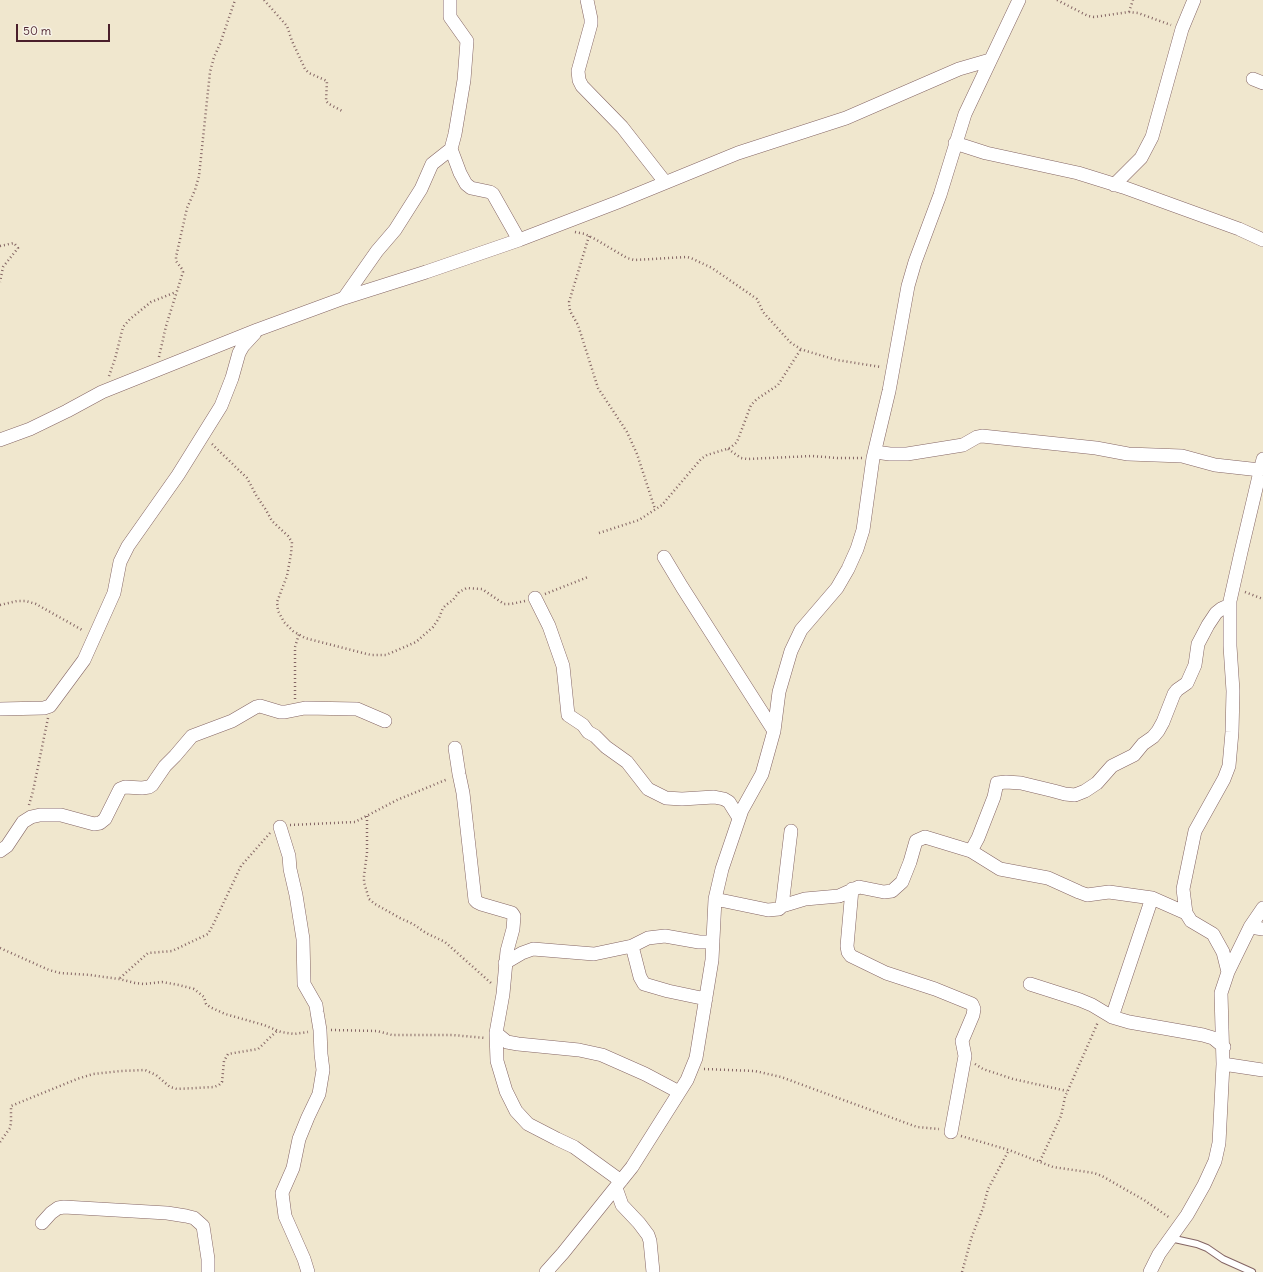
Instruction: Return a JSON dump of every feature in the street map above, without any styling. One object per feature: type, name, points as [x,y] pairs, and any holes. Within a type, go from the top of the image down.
[{"type":"street","points":[[450,0],[450,17],[467,41],[464,80],[451,149],[466,184],[471,188],[493,194],[519,240]]},
{"type":"street","points":[[587,0],[591,24],[578,71],[579,80],[582,86],[622,127],[665,182]]},
{"type":"street","points":[[546,1272],[632,1167],[687,1080],[696,1058],[712,960],[715,899],[722,869],[742,810],[762,774],[774,731],[779,692],[791,651],[801,630],[837,588],[857,550],[862,530],[874,455],[893,369],[908,286],[915,262],[940,195],[965,114],[1019,0]]},
{"type":"street","points":[[1114,185],[1141,158],[1152,136],[1182,29],[1194,0]]},
{"type":"street","points":[[0,440],[30,429],[102,392],[257,330],[344,298],[519,240],[738,153],[846,118],[959,69],[990,60]]},
{"type":"street","points":[[955,143],[986,153],[1078,173],[1238,228],[1263,240]]},
{"type":"street","points":[[344,298],[377,251],[395,230],[421,189],[432,164],[451,149]]},
{"type":"street","points":[[0,709],[44,708],[50,706],[84,660],[114,593],[120,562],[128,546],[178,475],[221,406],[232,378],[239,354],[243,346],[257,330]]},
{"type":"street","points":[[874,455],[907,454],[963,445],[977,437],[982,436],[1096,448],[1128,454],[1182,456],[1215,465],[1262,465],[1230,605],[1230,646],[1233,691],[1229,766],[1224,779],[1195,831],[1183,889],[1186,913],[1191,920],[1213,934],[1223,952],[1228,972]]},
{"type":"street","points":[[664,557],[682,588],[774,731]]},
{"type":"street","points":[[535,598],[549,626],[563,666],[568,715],[582,725],[606,747],[627,762],[648,789],[666,798],[682,799],[714,797],[724,799],[729,802],[739,818]]},
{"type":"street","points":[[971,851],[978,838],[994,797],[996,785],[999,782],[1021,783],[1075,795],[1097,784],[1112,766],[1134,755],[1143,744],[1153,737],[1163,722],[1174,694],[1187,683],[1195,665],[1198,644],[1208,625],[1216,613],[1230,605]]},
{"type":"street","points":[[0,852],[7,846],[23,822],[31,817],[40,815],[61,816],[94,824],[100,823],[105,819],[120,789],[125,787],[149,787],[165,766],[192,736],[232,721],[256,707],[260,706],[280,712],[305,708],[357,709],[385,721]]},
{"type":"street","points":[[455,748],[458,774],[464,793],[475,900],[481,904],[512,913],[514,916],[513,929],[507,951],[496,1036],[497,1061],[506,1091],[516,1111],[528,1124],[574,1147],[619,1184],[622,1205],[648,1235],[654,1272]]},
{"type":"street","points":[[280,828],[289,856],[303,939],[304,984],[316,1005],[324,1070],[319,1094],[301,1133],[292,1168],[282,1193],[285,1216],[304,1259],[308,1272]]},
{"type":"street","points":[[782,906],[791,831]]},
{"type":"street","points":[[715,899],[768,910],[779,909],[782,906],[805,899],[839,896],[852,889],[862,886],[884,892],[892,891],[902,882],[916,841],[925,837],[971,851],[1000,869],[1048,878],[1087,895],[1108,892],[1152,898],[1186,913]]},
{"type":"street","points":[[852,889],[847,946],[848,952],[851,956],[886,973],[935,989],[972,1004],[974,1009],[973,1015],[962,1040],[965,1056],[951,1132]]},
{"type":"street","points":[[1107,1014],[1152,898]]},
{"type":"street","points":[[1150,1272],[1159,1254],[1187,1215],[1204,1185],[1215,1160],[1219,1143],[1224,1046],[1221,993],[1228,972],[1250,927],[1263,908]]},
{"type":"street","points":[[1250,927],[1263,929]]},
{"type":"street","points":[[506,963],[522,953],[533,949],[594,954],[632,946],[648,938],[665,936],[699,942],[713,942]]},
{"type":"street","points":[[632,946],[640,977],[644,984],[706,999]]},
{"type":"street","points":[[1030,984],[1080,1000],[1107,1014],[1129,1022],[1203,1035],[1213,1038],[1224,1046]]},
{"type":"street","points":[[496,1036],[507,1042],[518,1044],[579,1050],[602,1055],[646,1074],[679,1092]]},
{"type":"street","points":[[1223,1064],[1263,1070]]},
{"type":"street","points":[[42,1223],[51,1213],[58,1208],[64,1207],[186,1216],[194,1218],[203,1226],[208,1259],[208,1272]]},
{"type":"lane","points":[[1170,1238],[1197,1244],[1207,1248],[1223,1258],[1252,1272]]},
{"type":"path","points":[[155,372],[166,326],[183,272],[176,261],[176,257],[187,208],[199,176],[210,72],[235,0]]},
{"type":"path","points":[[264,0],[286,26],[308,73],[327,81],[326,101],[335,108],[344,112]]},
{"type":"path","points":[[1057,0],[1088,16],[1094,17],[1129,12],[1138,13],[1182,29]]},
{"type":"path","points":[[1129,12],[1133,0]]},
{"type":"path","points":[[570,232],[588,236],[627,258],[634,260],[687,257],[712,268],[757,299],[763,312],[791,343],[801,349],[837,360],[893,369]]},
{"type":"path","points":[[588,236],[569,302],[570,310],[578,325],[598,388],[627,432],[637,454],[655,509]]},
{"type":"path","points":[[0,246],[14,243],[18,248],[3,267],[0,282]]},
{"type":"path","points":[[102,392],[115,359],[123,327],[130,319],[151,302],[176,292]]},
{"type":"path","points":[[599,533],[639,520],[662,505],[701,459],[707,455],[727,449],[737,442],[751,405],[757,399],[778,385],[801,349]]},
{"type":"path","points":[[202,436],[238,467],[247,478],[272,521],[288,536],[292,542],[292,554],[287,576],[277,602],[278,610],[284,622],[293,631],[305,638],[372,654],[386,654],[416,642],[433,627],[443,608],[453,600],[459,592],[467,588],[482,589],[504,604],[511,604],[535,598],[588,577]]},
{"type":"path","points":[[727,449],[741,458],[747,459],[812,456],[837,458],[874,455]]},
{"type":"path","points":[[1233,587],[1263,599]]},
{"type":"path","points":[[0,604],[26,601],[36,604],[95,637]]},
{"type":"path","points":[[295,710],[295,647],[299,634]]},
{"type":"path","points":[[23,822],[33,791],[50,706]]},
{"type":"path","points":[[367,816],[367,853],[364,882],[369,899],[375,904],[413,924],[426,933],[445,942],[502,994]]},
{"type":"path","points":[[0,948],[49,970],[60,973],[90,975],[144,984],[162,982],[194,989],[204,997],[206,1004],[225,1014],[294,1034],[320,1030],[377,1031],[392,1035],[496,1036]]},
{"type":"path","points":[[1040,1161],[1061,1116],[1067,1091],[1107,1014]]},
{"type":"path","points":[[0,1142],[10,1128],[12,1106],[77,1078],[93,1074],[145,1070],[156,1075],[170,1087],[177,1089],[214,1087],[222,1082],[224,1061],[228,1054],[258,1049],[278,1030]]},
{"type":"path","points":[[965,1056],[983,1069],[1013,1079],[1067,1091]]},
{"type":"path","points":[[962,1272],[972,1236],[983,1208],[988,1189],[1009,1150]]}]
